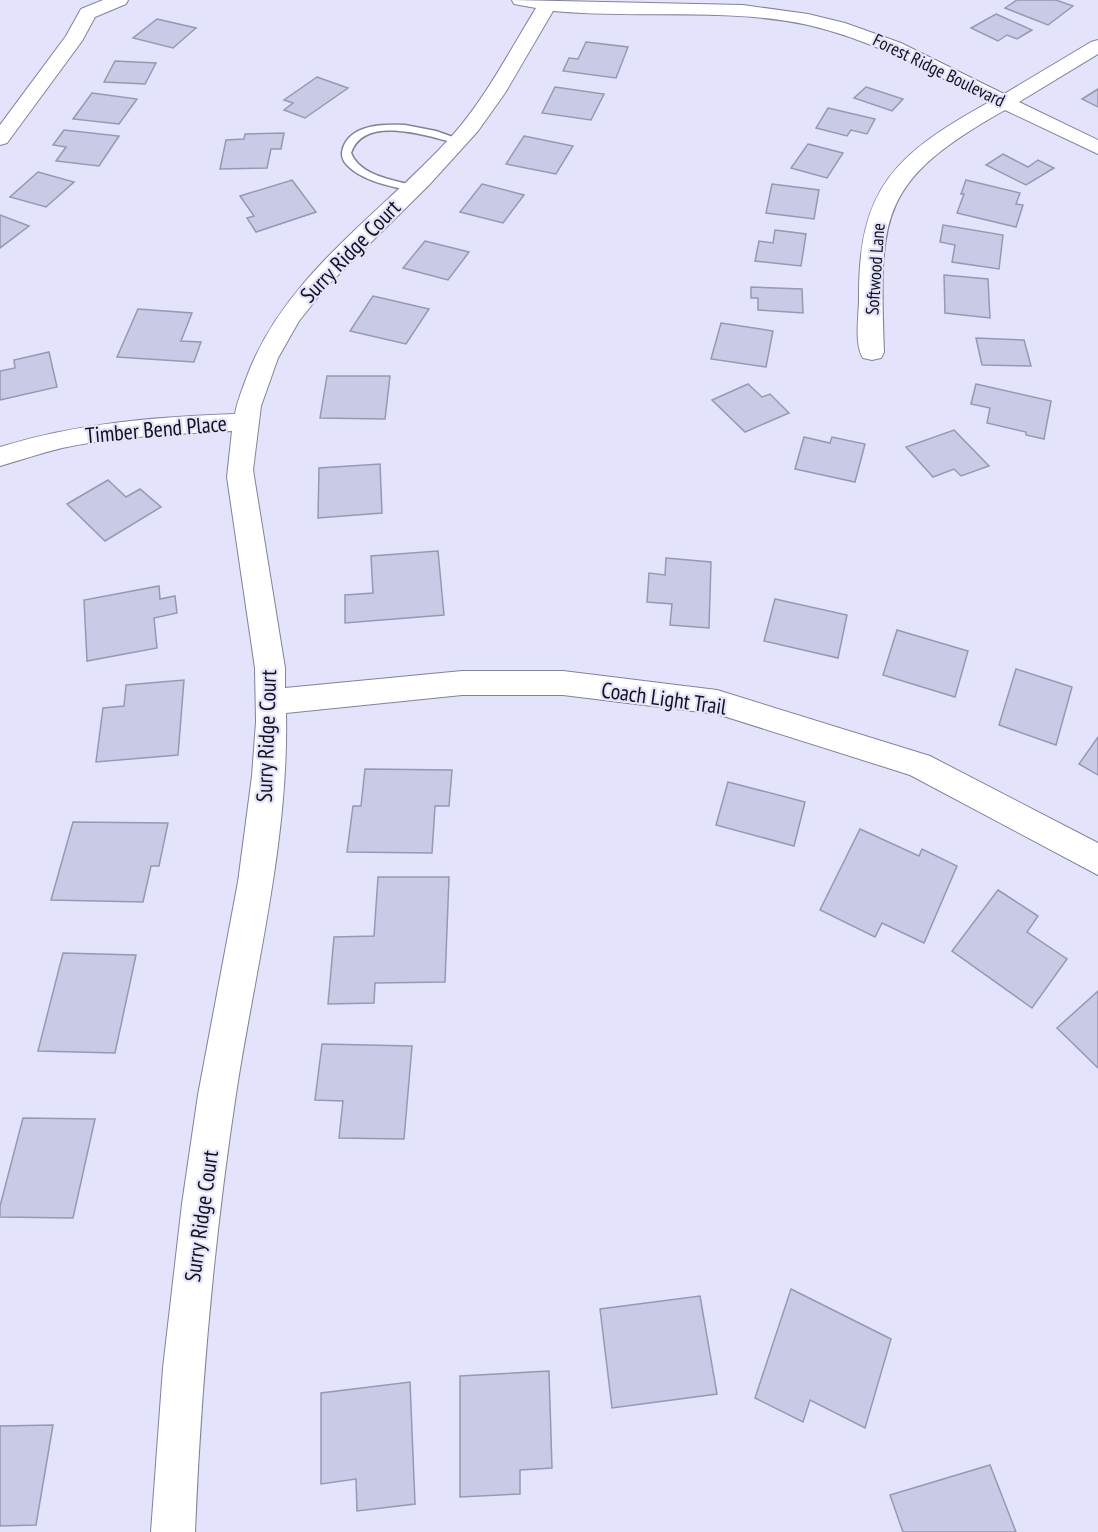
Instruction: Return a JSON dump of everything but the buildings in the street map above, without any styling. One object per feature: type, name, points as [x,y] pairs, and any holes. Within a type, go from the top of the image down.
[{"type":"street","points":[[0,139],[75,37],[88,13],[119,0]]},
{"type":"street","name":"Forest Ridge Boulevard","points":[[534,3],[603,11],[742,10],[812,20],[876,39],[919,57],[1098,148]]},
{"type":"street","name":"Surry Ridge Court","points":[[173,1532],[186,1329],[218,1094],[238,983],[269,782],[272,702],[270,668],[239,465],[244,422],[251,393],[285,320],[308,290],[459,141],[483,110],[534,3]]},
{"type":"street","name":"Softwood Lane","points":[[872,352],[874,241],[880,212],[894,183],[911,164],[939,141],[972,119],[1098,46]]},
{"type":"street","name":"Timber Bend Place","points":[[0,457],[64,438],[123,428],[244,422]]},
{"type":"street","name":"Coach Light Trail","points":[[272,702],[462,683],[563,683],[717,702],[919,765],[1098,860]]},
{"type":"lane","points":[[411,188],[365,174],[351,165],[346,157],[346,148],[352,139],[369,131],[399,127],[459,141]]}]
